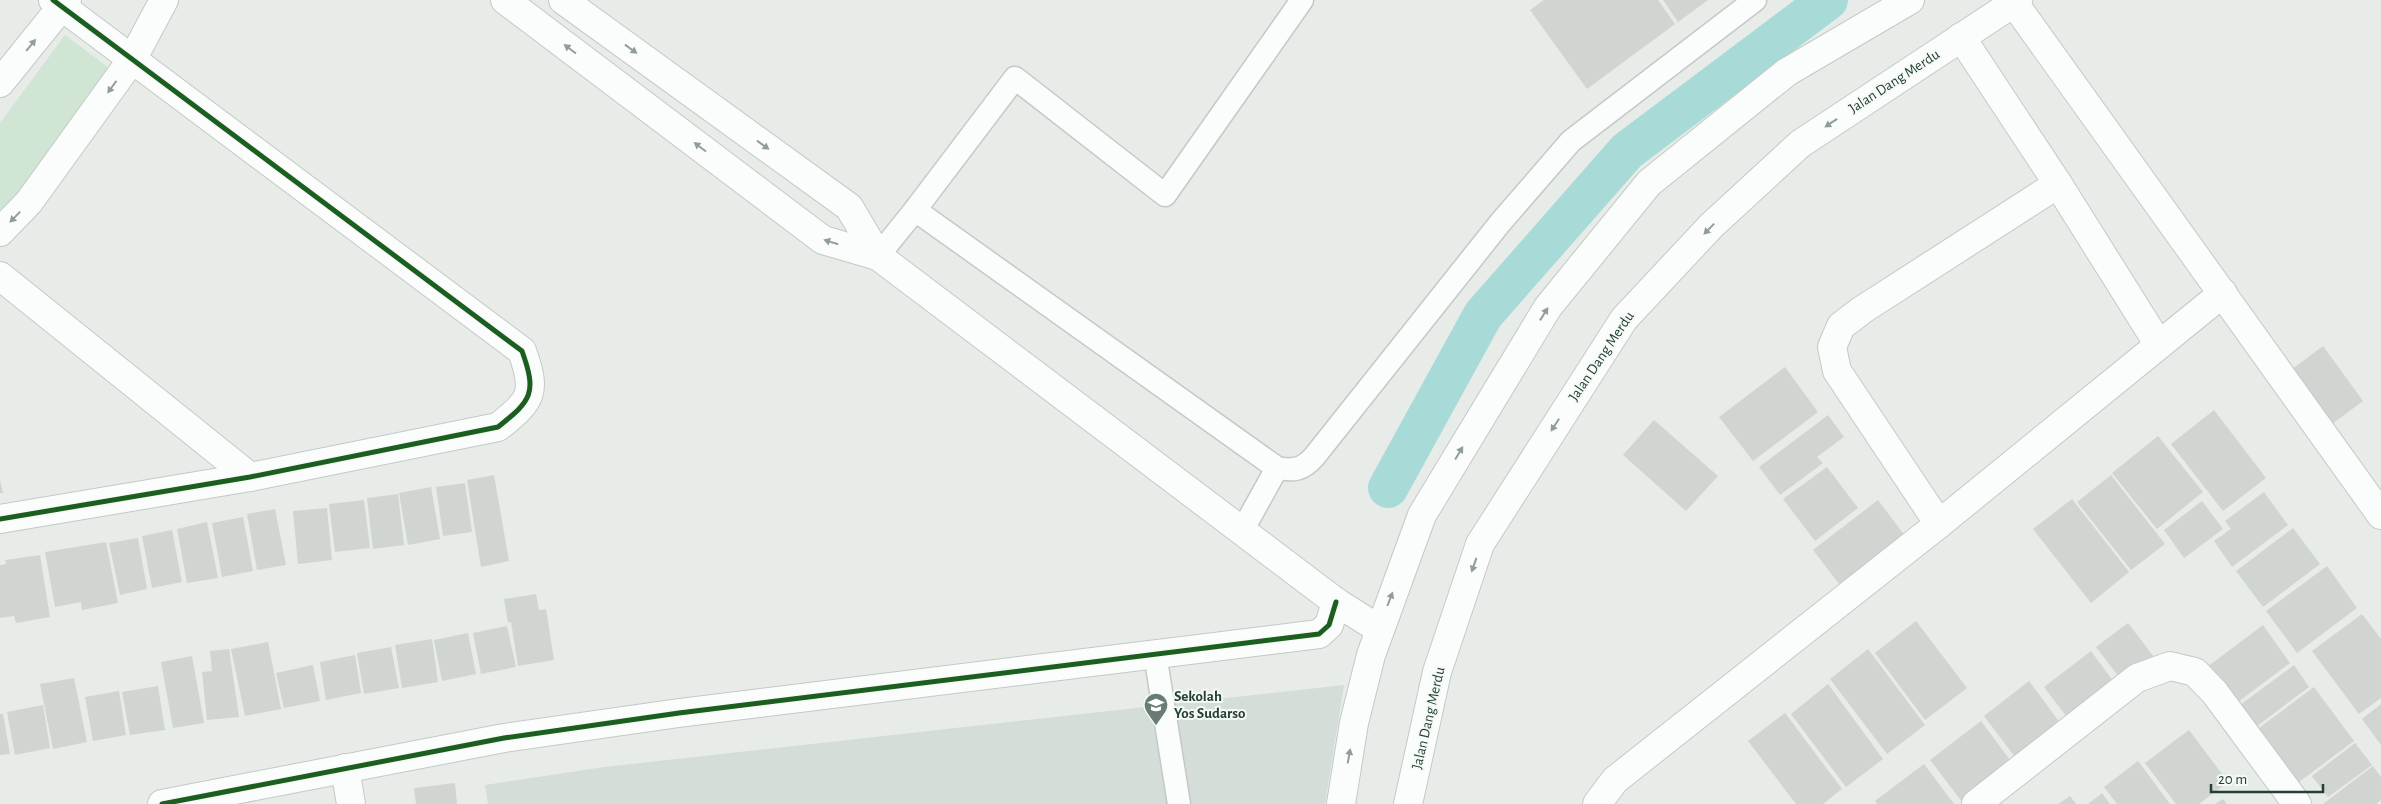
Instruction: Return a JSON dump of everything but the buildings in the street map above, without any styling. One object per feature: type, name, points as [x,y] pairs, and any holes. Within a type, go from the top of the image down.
[{"type":"street","points":[[0,232],[29,202],[132,58],[164,0]]},
{"type":"street","points":[[505,0],[823,240],[878,256],[1336,602],[1379,629]]},
{"type":"street","points":[[563,0],[849,207],[878,256]]},
{"type":"street","points":[[1341,804],[1354,723],[1379,629],[1422,515],[1548,307],[1650,183],[1787,72],[1910,0]]},
{"type":"street","points":[[0,83],[60,2],[522,351],[529,371],[530,391],[522,408],[498,427],[250,477],[0,519]]},
{"type":"street","points":[[2016,2],[2381,515]]},
{"type":"street","name":"Jalan Dang Merdu","points":[[1408,804],[1437,672],[1480,544],[1624,319],[1711,226],[1800,144],[2016,2]]},
{"type":"street","points":[[1961,37],[2058,184],[2159,345]]},
{"type":"street","points":[[1939,524],[1837,371],[1832,347],[1841,326],[1862,310],[2058,184]]},
{"type":"street","points":[[0,276],[250,477]]},
{"type":"street","points":[[1597,804],[1615,780],[1939,524],[2223,293]]},
{"type":"street","points":[[162,804],[504,738],[660,716],[1319,634],[1329,625],[1336,602]]},
{"type":"street","points":[[1976,804],[2137,678],[2170,666],[2195,672],[2215,693],[2297,804]]},
{"type":"street","points":[[345,768],[351,804]]},
{"type":"lane","points":[[878,256],[1015,78],[1165,194],[1302,0]]},
{"type":"lane","points":[[914,210],[1277,468],[1294,471],[1305,467],[1314,457],[1500,223],[1572,141],[1755,0]]},
{"type":"lane","points":[[1242,531],[1277,468]]},
{"type":"lane","points":[[1155,654],[1179,804]]},
{"type":"shaded area","name":"Sekolah Yos Sudarso","points":[[1344,685],[1325,804],[488,804],[485,785],[604,767]]},
{"type":"green space","points":[[65,35],[113,71],[0,225],[0,123]]},
{"type":"waterway","points":[[1388,488],[1483,315],[1627,151],[1828,0]]},
{"type":"cycle path","points":[[0,519],[250,477],[498,427],[518,410],[528,395],[530,386],[527,365],[522,351],[53,0]]},
{"type":"cycle path","points":[[162,804],[504,738],[679,713],[1319,634],[1329,625],[1336,602]]},
{"type":"place","name":"Sekolah Yos Sudarso","points":[[1156,726]]}]
